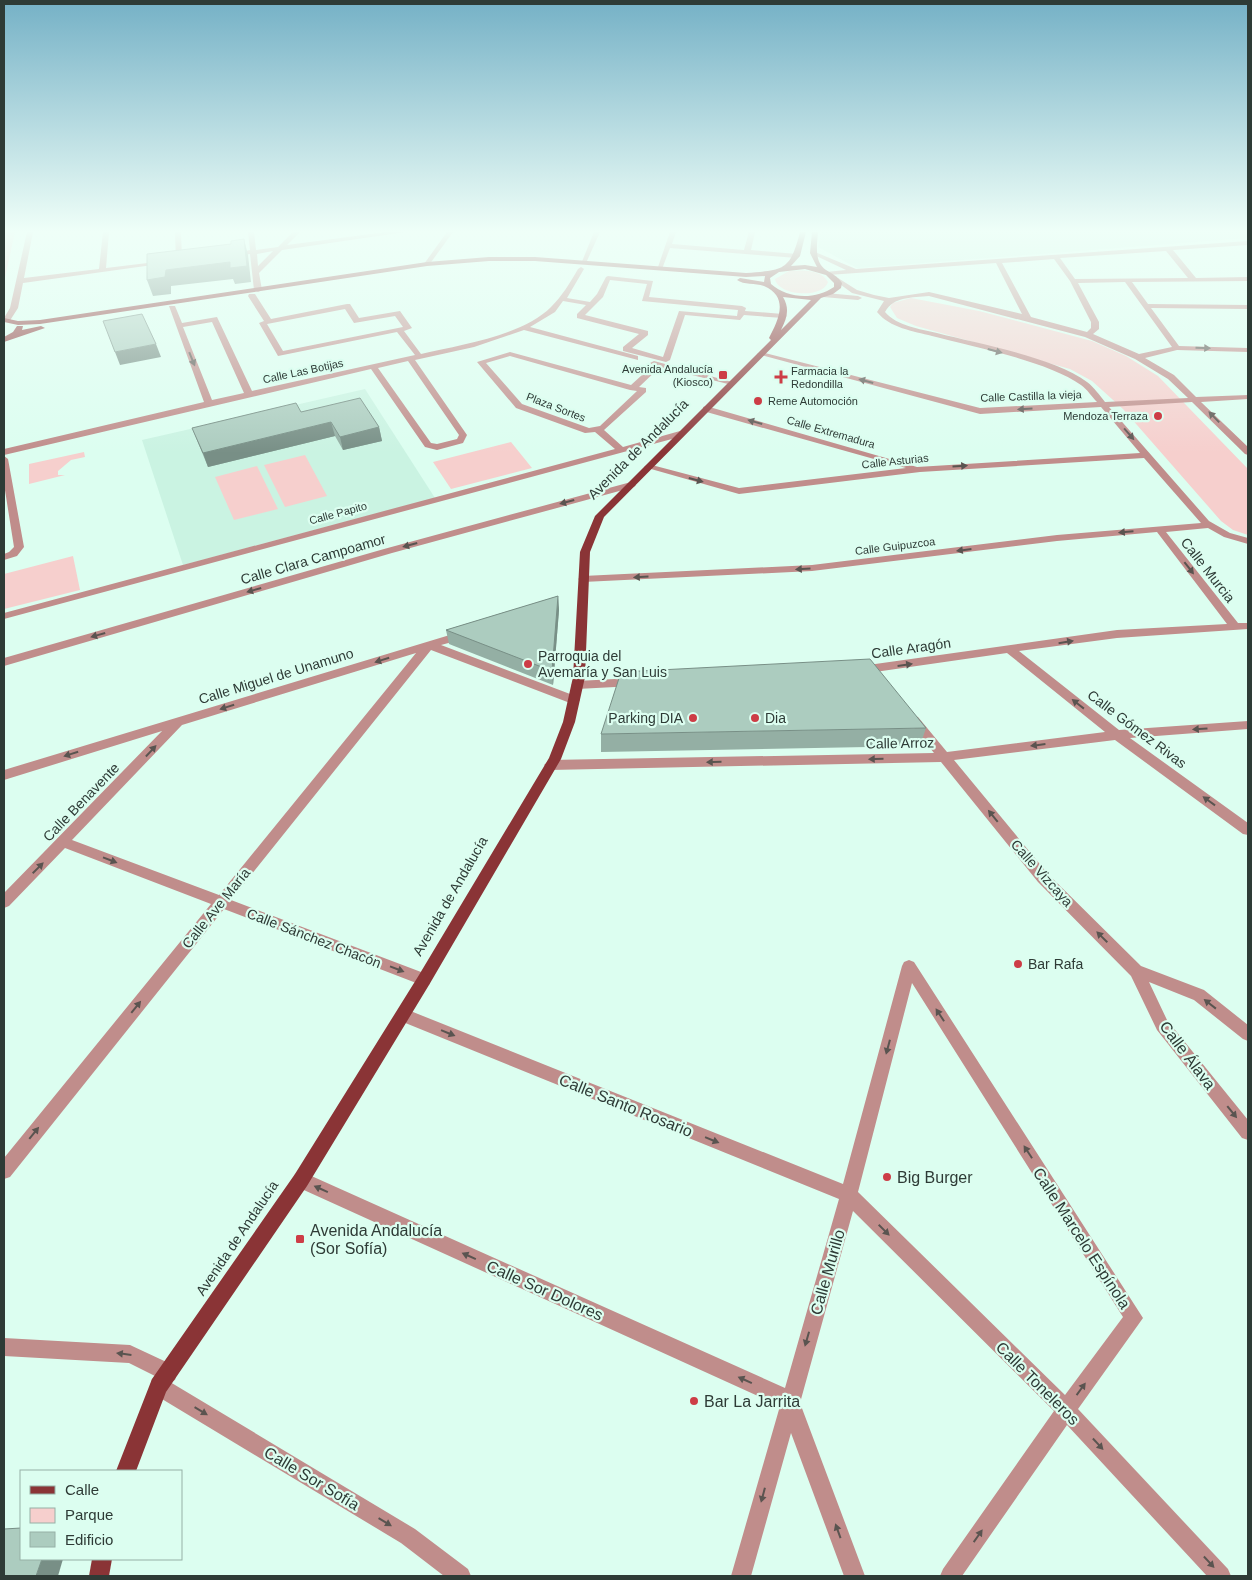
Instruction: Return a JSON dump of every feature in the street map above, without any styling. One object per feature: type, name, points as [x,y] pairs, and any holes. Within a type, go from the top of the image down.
[{"type":"main road","points":[[5,320],[18,323],[160,306]]},
{"type":"main road","points":[[4,340],[16,334],[185,306]]},
{"type":"main road","points":[[783,316],[784,306]]},
{"type":"main road","name":"Avenida de Andalucía","points":[[126,1470],[164,1380],[301,1180],[403,1015],[555,759],[569,722],[577,685],[585,552],[600,516],[809,306]]},
{"type":"main road","name":"Avenida de Andalucía","points":[[765,349],[783,316]]},
{"type":"main road","points":[[16,334],[20,328],[18,323]]},
{"type":"main road","points":[[100,1576],[102,1560]]},
{"type":"street","points":[[5,320],[15,306]]},
{"type":"street","points":[[261,306],[269,322]]},
{"type":"street","points":[[347,306],[357,321],[397,313],[408,328],[399,330],[281,354],[263,323],[347,306]]},
{"type":"street","name":"Calle Las Botijas","points":[[4,452],[249,394],[475,347],[524,328],[556,306]]},
{"type":"street","points":[[589,306],[580,316],[645,333],[626,349],[659,364],[732,383]]},
{"type":"street","points":[[524,328],[640,356],[666,360],[682,313],[740,318],[742,308],[715,306]]},
{"type":"street","points":[[875,306],[882,309]]},
{"type":"street","points":[[885,306],[881,312],[888,320],[909,328],[1061,370],[1084,384],[1209,524],[1227,535],[1248,541]]},
{"type":"street","points":[[977,306],[1088,335],[1138,356],[1171,377],[1247,450]]},
{"type":"street","points":[[1022,306],[1028,318]]},
{"type":"street","points":[[1086,306],[1095,322],[1095,329],[1088,335]]},
{"type":"street","points":[[1146,306],[1248,307]]},
{"type":"street","points":[[1146,306],[1177,348]]},
{"type":"street","points":[[172,308],[209,403]]},
{"type":"street","points":[[741,312],[783,316]]},
{"type":"street","points":[[179,326],[214,319],[249,394]]},
{"type":"street","points":[[399,330],[420,357]]},
{"type":"street","points":[[1138,356],[1154,351],[1177,348],[1248,350]]},
{"type":"street","name":"Calle Castilla la vieja","points":[[765,349],[980,411],[1248,397]]},
{"type":"street","name":"Plaza Sortes","points":[[510,354],[633,388],[642,390],[603,428],[588,431],[519,406],[481,362],[491,356],[510,354]]},
{"type":"street","points":[[374,368],[428,445],[437,447],[460,441],[463,435],[410,359]]},
{"type":"street","points":[[633,388],[659,364]]},
{"type":"street","name":"Calle Extremadura","points":[[706,409],[920,469]]},
{"type":"street","name":"Plaza Sortes","points":[[597,429],[621,450]]},
{"type":"street","name":"Calle Papito","points":[[4,616],[680,434]]},
{"type":"street","name":"Calle Asturias","points":[[648,467],[739,491],[920,469],[1147,455]]},
{"type":"street","points":[[4,459],[19,547],[12,554],[4,556]]},
{"type":"street","name":"Calle Clara Campoamor","points":[[4,662],[388,551],[631,485]]},
{"type":"street","name":"Calle Guipuzcoa","points":[[583,579],[812,568],[1056,538],[1209,524]]},
{"type":"street","name":"Calle Murcia","points":[[1159,529],[1235,627]]},
{"type":"street","name":"Calle Aragón","points":[[852,670],[875,673],[1117,634],[1248,626]]},
{"type":"street","name":"Calle Miguel de Unamuno","points":[[4,775],[475,631]]},
{"type":"street","points":[[429,646],[574,700]]},
{"type":"street","name":"Calle Ave María","points":[[4,1171],[429,646]]},
{"type":"street","name":"Calle Gómez Rivas","points":[[1010,650],[1117,735],[1248,830]]},
{"type":"street","points":[[577,685],[646,682]]},
{"type":"street","name":"Calle Vizcaya","points":[[909,713],[1043,878],[1136,971],[1199,995],[1248,1034]]},
{"type":"street","name":"Calle Benavente","points":[[4,902],[178,722]]},
{"type":"street","name":"Calle Arroz","points":[[550,765],[945,757],[1117,735],[1248,725]]},
{"type":"street","name":"Calle Sánchez Chacón","points":[[64,842],[424,980]]},
{"type":"street","name":"Calle Murillo","points":[[741,1576],[789,1400],[849,1195],[909,966]]},
{"type":"street","name":"Calle Marcelo Espínola","points":[[909,966],[1134,1318],[1066,1410],[950,1576]]},
{"type":"street","name":"Calle Álava","points":[[1136,971],[1162,1025],[1248,1132]]},
{"type":"street","name":"Calle Santo Rosario","points":[[403,1015],[849,1195]]},
{"type":"street","name":"Calle Sor Dolores","points":[[301,1180],[789,1400]]},
{"type":"street","name":"Calle Toneleros","points":[[849,1195],[1066,1410],[1222,1576]]},
{"type":"street","name":"Calle Sor Sofía","points":[[4,1347],[130,1354],[164,1380],[408,1536],[460,1576]]},
{"type":"street","points":[[789,1400],[854,1576]]},
{"type":"shaded area","points":[[365,389],[435,498],[183,565],[142,440]]},
{"type":"green space","points":[[951,306],[979,311],[1092,341],[1126,356],[1158,376],[1248,469],[1248,535],[1233,530],[1221,521],[1123,409],[1092,381],[1070,369],[916,326],[897,318],[890,307]]},
{"type":"green space","points":[[511,442],[532,468],[451,489],[433,462]]},
{"type":"green space","points":[[84,452],[85,457],[71,460],[58,471],[58,475],[65,475],[29,484],[29,464]]},
{"type":"green space","points":[[305,455],[327,496],[285,507],[264,465]]},
{"type":"green space","points":[[257,466],[278,509],[234,520],[215,477]]},
{"type":"green space","points":[[73,556],[80,590],[4,609],[4,574]]},
{"type":"building","points":[[142,314],[156,344],[115,352],[103,321]]},
{"type":"building","points":[[360,398],[379,427],[340,437],[331,422],[203,453],[192,428],[296,403],[301,412]]},
{"type":"building","name":"Parroquia del Avemaría y San Luis","points":[[558,596],[552,671],[446,630]]},
{"type":"building","name":"Dia","points":[[870,659],[926,728],[601,734],[621,672]]},
{"type":"building","points":[[20,1528],[20,1560],[42,1560],[36,1576],[4,1576],[4,1529]]},
{"type":"place","name":"Avenida Andalucía (Kiosco)","points":[[723,375]]},
{"type":"place","name":"Farmacia la Redondilla","points":[[781,377]]},
{"type":"place","name":"Reme Automoción","points":[[758,401]]},
{"type":"place","name":"Mendoza Terraza","points":[[1158,416]]},
{"type":"place","name":"Parroquia del Avemaría y San Luis","points":[[528,664]]},
{"type":"place","name":"Parking DIA","points":[[693,718]]},
{"type":"place","name":"Dia","points":[[755,718]]},
{"type":"place","name":"Bar Rafa","points":[[1018,964]]},
{"type":"place","name":"Big Burger","points":[[887,1177]]},
{"type":"place","name":"Avenida Andalucía (Sor Sofía)","points":[[300,1239]]},
{"type":"place","name":"Bar La Jarrita","points":[[694,1401]]}]
